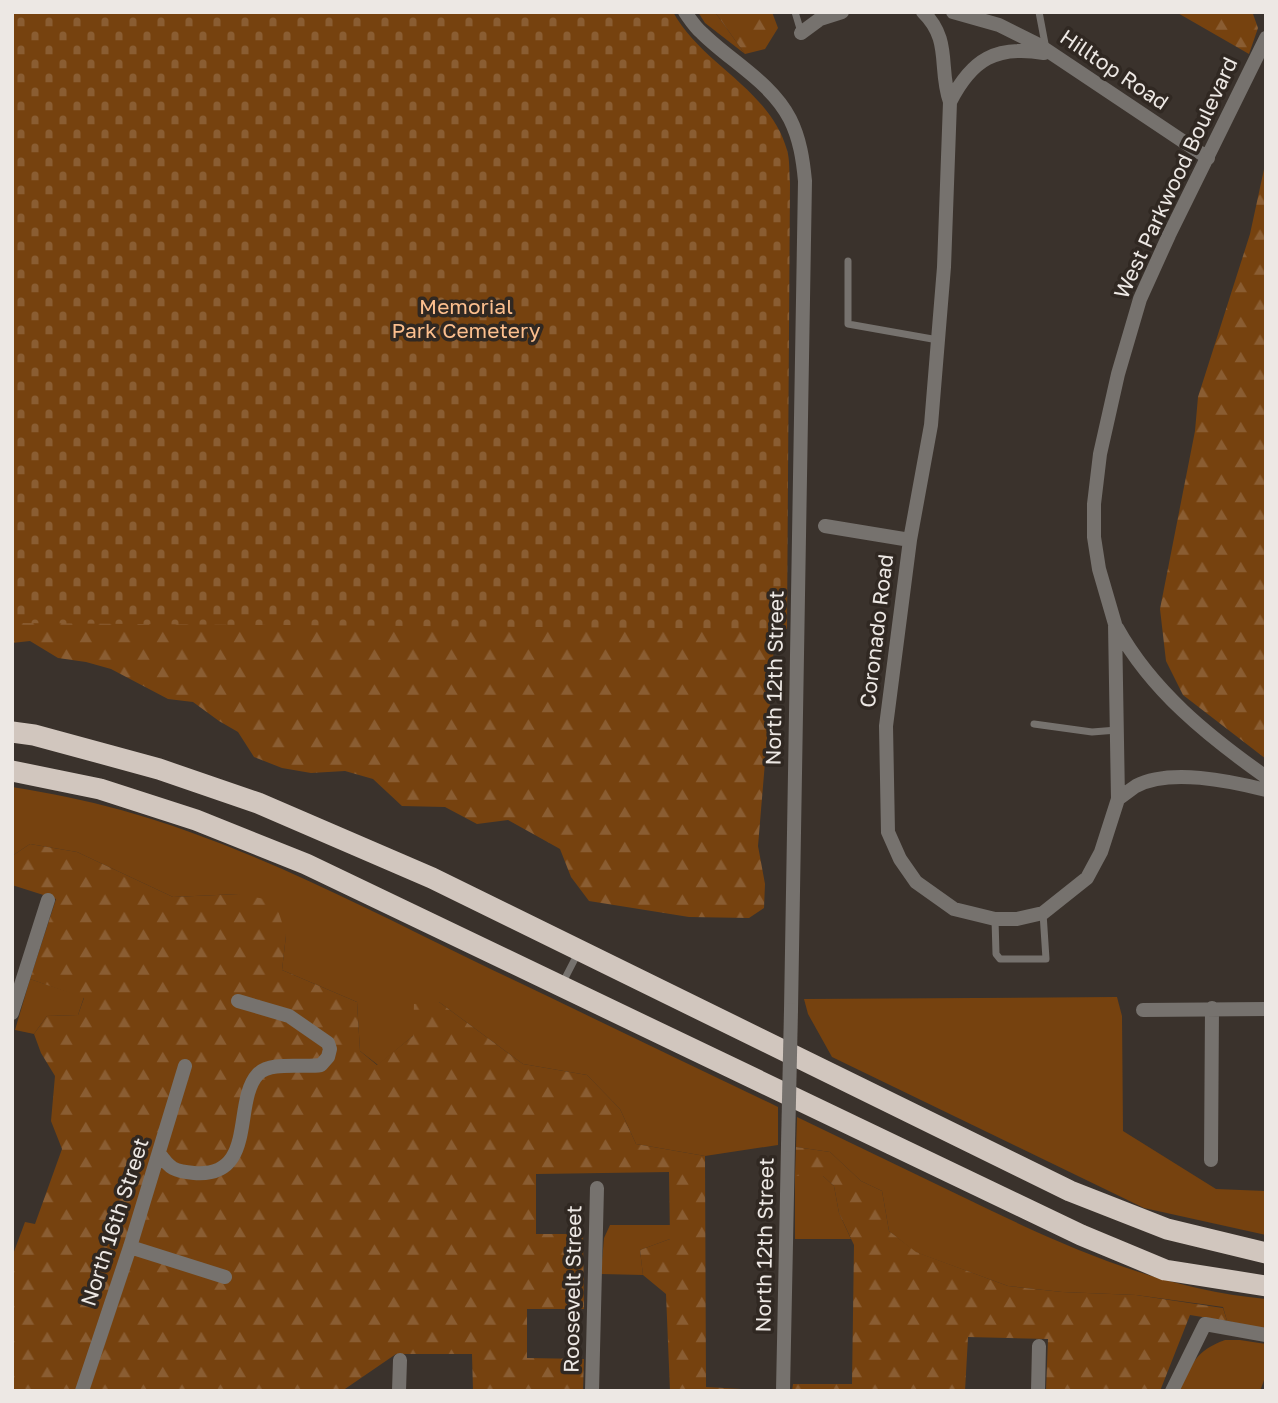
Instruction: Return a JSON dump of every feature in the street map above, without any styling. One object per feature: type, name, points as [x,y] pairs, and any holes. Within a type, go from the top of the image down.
[{"type":"highway","points":[[12,732],[34,735],[159,769],[258,803],[432,878],[1070,1191],[1167,1229],[1266,1253]]},
{"type":"highway","points":[[12,771],[100,789],[196,820],[306,864],[1081,1236],[1165,1270],[1266,1286]]},
{"type":"street","name":"North 12th Street","points":[[685,12],[701,32],[754,76],[789,118],[801,150],[805,181],[783,1391]]},
{"type":"street","points":[[801,33],[820,19],[842,12]]},
{"type":"street","name":"Coronado Road","points":[[923,12],[939,34],[950,102],[944,267],[931,425],[910,540],[886,726],[888,832],[900,859],[916,882],[954,909],[995,919],[1017,919],[1043,913],[1087,878],[1101,852],[1118,799]]},
{"type":"street","name":"Hilltop Road","points":[[953,12],[999,25],[1049,52],[1208,158]]},
{"type":"street","name":"West Parkwood Boulevard","points":[[1266,38],[1140,299],[1118,374],[1100,454],[1094,504],[1094,537],[1099,569],[1115,624],[1129,649],[1192,721],[1266,777]]},
{"type":"street","points":[[950,102],[970,71],[995,54],[1018,50],[1049,52]]},
{"type":"street","points":[[825,526],[910,540]]},
{"type":"street","name":"West Parkwood Boulevard","points":[[1115,624],[1118,799]]},
{"type":"street","points":[[1118,799],[1138,785],[1189,776],[1231,781],[1266,790]]},
{"type":"street","points":[[12,1013],[48,900]]},
{"type":"street","points":[[159,1153],[174,1170],[207,1172],[220,1167],[229,1161],[238,1147],[249,1094],[256,1077],[272,1067],[321,1065],[328,1057],[328,1043],[289,1016],[238,1001]]},
{"type":"street","points":[[1211,1160],[1212,1008]]},
{"type":"street","points":[[1143,1010],[1266,1009]]},
{"type":"street","name":"North 16th Street","points":[[82,1391],[186,1066]]},
{"type":"street","name":"Roosevelt Street","points":[[592,1391],[597,1188]]},
{"type":"street","points":[[130,1247],[225,1277]]},
{"type":"street","points":[[1172,1391],[1205,1324],[1266,1335]]},
{"type":"street","points":[[1038,1391],[1039,1346]]},
{"type":"street","points":[[399,1391],[400,1360]]},
{"type":"lane","points":[[795,12],[801,33]]},
{"type":"lane","points":[[1039,12],[1049,52]]},
{"type":"lane","points":[[848,261],[848,324],[938,340]]},
{"type":"lane","points":[[1034,724],[1092,732],[1118,730]]},
{"type":"lane","points":[[995,919],[996,954],[1000,959],[1046,959],[1043,913]]},
{"type":"lane","points":[[561,986],[579,950]]},
{"type":"green space","name":"Memorial Park Cemetery","points":[[12,12],[673,12],[701,47],[766,110],[778,129],[788,154],[787,629],[12,623]]},
{"type":"green space","points":[[698,12],[715,12],[745,54],[705,23]]},
{"type":"green space","points":[[715,12],[772,12],[778,28],[765,49],[745,54]]},
{"type":"green space","points":[[1176,12],[1250,12],[1258,28],[1249,54]]},
{"type":"green space","points":[[1266,160],[1266,759],[1183,695],[1166,661],[1160,609],[1195,431],[1198,397],[1250,234]]},
{"type":"green space","points":[[12,354],[776,548],[773,666],[758,846],[765,884],[764,908],[749,918],[689,917],[589,901],[571,877],[560,849],[508,820],[477,824],[445,807],[402,806],[373,779],[345,771],[311,773],[282,768],[254,757],[238,732],[193,702],[168,699],[111,669],[58,658],[30,641],[12,643]]},
{"type":"green space","points":[[12,787],[94,803],[166,824],[256,858],[343,897],[778,1107],[778,1145],[705,1156],[636,1144],[620,1109],[587,1075],[523,1064],[439,1002],[413,1036],[378,1065],[360,1051],[357,1002],[282,970],[286,935],[239,894],[173,897],[77,852],[30,844],[12,856]]},
{"type":"green space","points":[[30,844],[77,852],[173,897],[239,894],[275,901],[286,935],[282,970],[357,1002],[360,1051],[377,1065],[413,1036],[414,1004],[439,1002],[523,1064],[587,1075],[620,1109],[636,1144],[705,1156],[706,1387],[775,1391],[670,1391],[666,1294],[643,1275],[640,1250],[670,1239],[669,1172],[536,1174],[536,1234],[583,1234],[584,1309],[527,1309],[527,1358],[584,1359],[583,1391],[473,1391],[472,1354],[396,1354],[342,1391],[12,1391],[12,1257],[25,1222],[35,1224],[62,1149],[51,1121],[55,1076],[41,1053],[34,1034],[47,1016],[78,1015],[84,998],[30,979],[56,899],[12,885],[12,856]]},
{"type":"green space","points":[[30,979],[84,997],[78,1015],[47,1016],[34,1034],[15,1030]]},
{"type":"green space","points":[[1117,997],[1122,1016],[1123,1131],[1216,1189],[1266,1191],[1266,1235],[1144,1208],[832,1057],[808,1014],[804,999]]},
{"type":"green space","points":[[797,1117],[1074,1248],[1187,1286],[1266,1299],[1266,1329],[1227,1321],[1223,1307],[1136,1295],[1062,1292],[1008,1286],[915,1252],[889,1231],[882,1191],[861,1181],[830,1152],[796,1147]]},
{"type":"green space","points":[[796,1147],[830,1152],[861,1181],[882,1191],[889,1231],[916,1252],[1008,1286],[1062,1292],[1136,1295],[1223,1308],[1227,1321],[1190,1315],[1160,1391],[1046,1390],[1048,1339],[968,1337],[965,1391],[792,1391],[793,1384],[852,1384],[854,1245],[839,1213],[834,1186],[823,1176],[795,1176]]},
{"type":"green space","points":[[795,1176],[823,1176],[834,1186],[839,1213],[851,1239],[795,1239]]},
{"type":"green space","points":[[610,1225],[670,1225],[670,1239],[640,1250],[643,1275],[601,1274],[604,1238]]},
{"type":"green space","points":[[1225,1340],[1266,1344],[1266,1375],[1260,1391],[1179,1391],[1196,1359],[1207,1349]]}]
